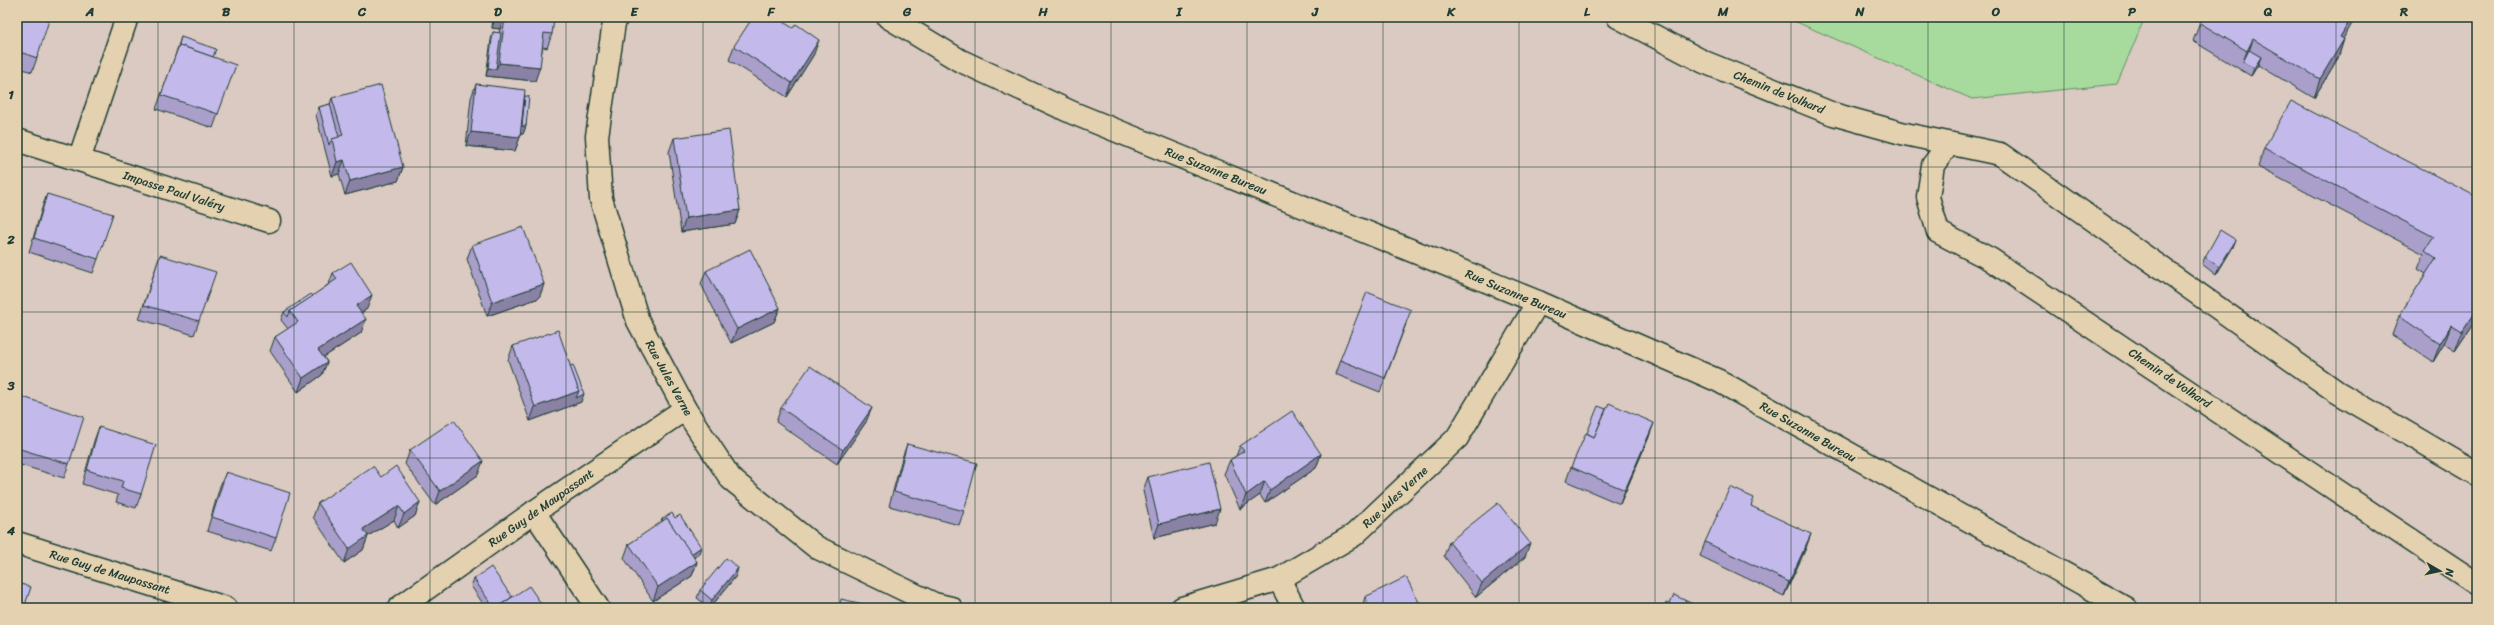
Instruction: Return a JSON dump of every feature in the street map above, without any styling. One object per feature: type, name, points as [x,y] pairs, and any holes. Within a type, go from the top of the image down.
[{"type":"street","points":[[79,160],[127,17]]},
{"type":"street","name":"Rue Jules Verne","points":[[617,17],[614,23],[597,136],[601,199],[638,321],[685,409],[732,479],[816,547],[934,604],[951,608]]},
{"type":"street","name":"Rue Suzanne Bureau","points":[[888,17],[959,60],[1073,114],[1538,302],[1719,381],[1895,481],[2126,608]]},
{"type":"street","name":"Chemin de Volhard","points":[[1618,17],[1704,62],[1833,114],[1949,144],[2000,154],[2337,392],[2477,474]]},
{"type":"street","name":"Impasse Paul Valéry","points":[[17,140],[268,221]]},
{"type":"street","name":"Chemin de Volhard","points":[[1949,144],[1933,165],[1928,197],[1938,232],[1996,264],[2477,584]]},
{"type":"street","name":"Rue Jules Verne","points":[[1182,608],[1279,579],[1354,535],[1457,438],[1538,302]]},
{"type":"street","name":"Rue Guy de Maupassant","points":[[399,608],[534,512],[685,409]]},
{"type":"street","points":[[534,512],[598,608]]},
{"type":"street","name":"Rue Guy de Maupassant","points":[[17,543],[226,608]]},
{"type":"street","points":[[1279,579],[1294,608]]},
{"type":"green space","points":[[1785,17],[2145,17],[2117,84],[1972,99]]},
{"type":"building","points":[[17,17],[50,17],[37,58],[17,51]]},
{"type":"building","points":[[495,17],[503,17],[502,21],[494,21]]},
{"type":"building","points":[[505,17],[546,17],[554,20],[552,34],[544,33],[540,67],[499,63]]},
{"type":"building","points":[[753,17],[775,17],[793,28],[796,24],[819,40],[792,83],[734,46]]},
{"type":"building","points":[[2204,17],[2352,17],[2340,37],[2344,39],[2320,79],[2253,39],[2247,51],[2200,23]]},
{"type":"building","points":[[493,32],[501,33],[496,69],[488,68]]},
{"type":"building","points":[[181,37],[216,49],[213,57],[179,45],[177,52]]},
{"type":"building","points":[[179,45],[236,65],[218,114],[161,95]]},
{"type":"building","points":[[2249,50],[2261,57],[2254,68],[2243,62]]},
{"type":"building","points":[[476,84],[525,90],[520,137],[471,132]]},
{"type":"building","points":[[381,85],[403,167],[350,181],[344,160],[337,162],[332,139],[343,135],[332,98]]},
{"type":"building","points":[[525,96],[529,96],[526,126],[522,126]]},
{"type":"building","points":[[2291,101],[2477,197],[2477,310],[2462,332],[2451,325],[2440,344],[2399,316],[2436,258],[2425,250],[2434,237],[2264,148]]},
{"type":"building","points":[[330,104],[339,137],[332,139],[329,145],[319,107]]},
{"type":"building","points":[[729,130],[740,210],[686,218],[674,138]]},
{"type":"building","points":[[47,194],[113,214],[98,259],[34,238]]},
{"type":"building","points":[[523,227],[544,284],[492,302],[472,245]]},
{"type":"building","points":[[2220,230],[2236,240],[2219,267],[2205,257]]},
{"type":"building","points":[[750,249],[780,308],[737,329],[706,271]]},
{"type":"building","points":[[160,255],[216,272],[199,321],[144,305]]},
{"type":"building","points":[[351,262],[372,295],[356,306],[366,319],[318,350],[327,362],[303,378],[275,337],[298,322],[290,311],[337,279],[333,273]]},
{"type":"building","points":[[1367,292],[1411,310],[1385,378],[1340,360]]},
{"type":"building","points":[[311,294],[313,296],[290,311],[288,317],[284,312]]},
{"type":"building","points":[[558,330],[579,391],[535,407],[513,346]]},
{"type":"building","points":[[573,365],[584,394],[576,398],[579,391],[570,366]]},
{"type":"building","points":[[810,366],[872,408],[843,450],[781,408]]},
{"type":"building","points":[[20,396],[84,417],[69,464],[17,448],[17,406]]},
{"type":"building","points":[[1609,403],[1654,423],[1625,490],[1571,467],[1586,433],[1594,437]]},
{"type":"building","points":[[1598,406],[1606,409],[1594,437],[1587,433]]},
{"type":"building","points":[[1292,411],[1321,454],[1270,490],[1265,481],[1246,495],[1230,460],[1244,451],[1240,446]]},
{"type":"building","points":[[454,420],[483,461],[440,491],[410,450]]},
{"type":"building","points":[[99,427],[156,445],[141,494],[121,488],[123,481],[87,470]]},
{"type":"building","points":[[907,444],[977,463],[964,511],[894,492]]},
{"type":"building","points":[[1209,462],[1220,509],[1159,524],[1148,477]]},
{"type":"building","points":[[373,466],[381,477],[396,466],[420,502],[404,514],[399,506],[363,529],[368,536],[349,549],[318,503]]},
{"type":"building","points":[[226,472],[290,493],[276,538],[212,517]]},
{"type":"building","points":[[1730,487],[1754,498],[1751,506],[1811,534],[1789,582],[1705,542]]},
{"type":"building","points":[[1498,503],[1530,543],[1482,583],[1449,542]]},
{"type":"building","points":[[672,513],[675,518],[680,515],[701,547],[691,554],[667,518],[663,521],[662,519]]},
{"type":"building","points":[[667,518],[697,562],[658,587],[629,544]]},
{"type":"building","points":[[726,558],[738,568],[712,600],[700,590]]},
{"type":"building","points":[[491,567],[512,597],[496,608],[494,608],[474,579]]},
{"type":"building","points":[[1406,577],[1422,608],[1371,608],[1365,597]]},
{"type":"building","points":[[17,583],[31,587],[24,608],[17,608]]},
{"type":"building","points":[[529,586],[544,608],[496,608]]},
{"type":"building","points":[[1674,595],[1701,608],[1678,608],[1670,604]]},
{"type":"building","points":[[841,599],[863,604],[863,608],[839,608]]},
{"type":"building","points":[[1666,603],[1678,608],[1664,608]]}]
